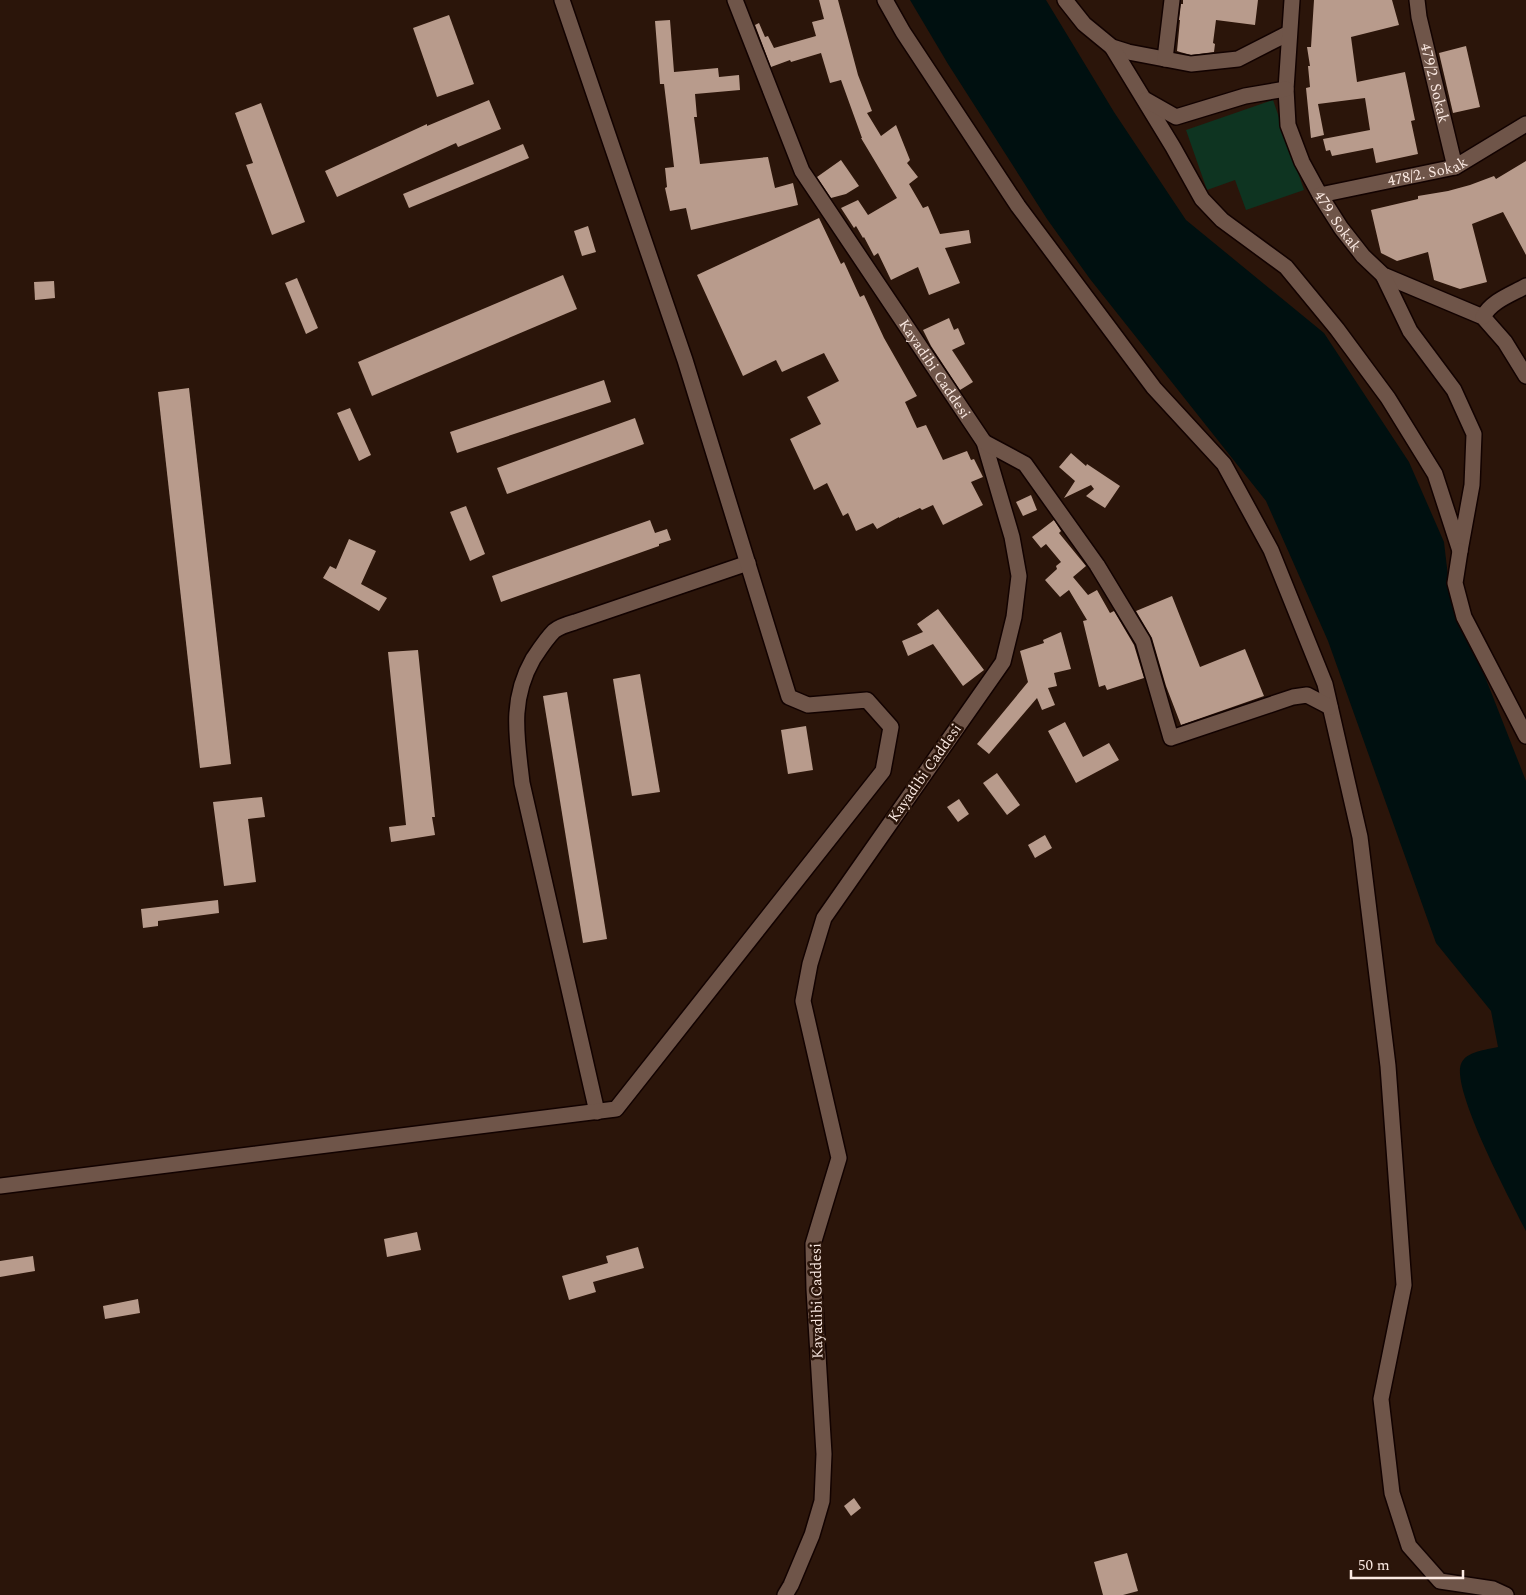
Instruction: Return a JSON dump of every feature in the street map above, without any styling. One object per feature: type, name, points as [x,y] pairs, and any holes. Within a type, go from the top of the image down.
[{"type":"street","points":[[0,1186],[616,1109],[883,771],[891,727],[867,700],[808,705],[789,697],[685,360],[562,0]]},
{"type":"street","name":"Kayadibi Caddesi","points":[[735,0],[802,171],[984,442],[1012,537],[1019,576],[1014,618],[1003,662],[824,918],[810,964],[803,1001],[839,1158],[813,1244],[824,1454],[822,1501],[812,1535],[791,1585],[784,1595]]},
{"type":"street","points":[[885,0],[903,32],[1018,206],[1154,388],[1224,464],[1271,550],[1325,684],[1360,836],[1388,1066],[1404,1285],[1381,1399],[1392,1493],[1409,1546],[1440,1581],[1493,1588],[1506,1595]]},
{"type":"street","points":[[1065,0],[1084,24],[1112,47],[1202,199],[1222,220],[1286,267],[1337,329],[1388,398],[1435,474],[1460,551]]},
{"type":"street","points":[[1165,59],[1172,0]]},
{"type":"street","name":"479. Sokak","points":[[1292,0],[1286,89],[1288,126],[1302,162],[1320,195],[1363,256],[1383,275],[1483,317]]},
{"type":"street","name":"479/2. Sokak","points":[[1417,0],[1419,17],[1455,167]]},
{"type":"street","points":[[1112,47],[1128,52],[1191,64],[1238,59],[1289,33]]},
{"type":"street","points":[[1144,99],[1176,117],[1245,96],[1286,89]]},
{"type":"street","name":"478/2. Sokak","points":[[1320,195],[1455,167],[1526,124]]},
{"type":"street","points":[[1383,275],[1410,331],[1454,390],[1474,434],[1472,485],[1456,583],[1464,617],[1526,736]]},
{"type":"street","points":[[1526,286],[1496,303],[1487,310],[1483,317],[1505,342],[1526,376]]},
{"type":"street","points":[[984,442],[1025,464],[1097,565],[1143,641],[1170,738],[1294,697],[1307,695],[1330,707]]},
{"type":"street","points":[[597,1112],[522,783],[517,733],[517,701],[525,674],[538,652],[555,630],[748,564]]},
{"type":"green space","points":[[1273,100],[1304,190],[1246,210],[1235,180],[1207,190],[1186,130]]},
{"type":"shaded area","points":[[910,0],[1046,0],[1114,112],[1186,220],[1324,333],[1409,462],[1444,542],[1449,585],[1526,781],[1526,1231],[1484,1147],[1473,1121],[1460,1077],[1461,1064],[1467,1056],[1498,1047],[1491,1011],[1436,943],[1328,641],[1266,501],[1090,279],[1047,219],[948,64]]},
{"type":"building","points":[[819,0],[838,0],[858,75],[872,111],[867,113],[881,136],[896,125],[910,160],[907,163],[918,177],[909,184],[923,208],[928,206],[940,234],[969,230],[971,243],[945,248],[960,283],[929,295],[918,267],[891,280],[878,253],[874,256],[864,237],[856,226],[854,228],[841,208],[858,200],[868,215],[897,198],[861,138],[841,80],[830,83],[821,53],[791,62],[790,60],[771,67],[755,25],[759,23],[765,37],[768,36],[774,48],[816,36],[812,22],[824,19]]},
{"type":"building","points":[[1183,0],[1258,0],[1255,25],[1216,20],[1213,43],[1215,44],[1214,52],[1191,55],[1177,51],[1179,20]]},
{"type":"building","points":[[1314,0],[1392,0],[1399,25],[1351,37],[1357,82],[1405,72],[1415,120],[1411,121],[1418,154],[1376,163],[1373,148],[1332,156],[1330,150],[1326,151],[1323,139],[1370,130],[1365,98],[1318,104],[1324,135],[1311,138],[1306,88],[1310,87],[1308,66],[1310,66],[1307,47],[1311,47]]},
{"type":"building","points":[[449,15],[474,84],[437,97],[413,28]]},
{"type":"building","points":[[670,20],[674,72],[718,68],[719,77],[739,75],[740,90],[695,94],[697,117],[694,117],[700,164],[768,157],[775,188],[793,183],[798,205],[691,230],[686,208],[670,211],[665,188],[667,187],[665,168],[674,167],[664,84],[660,84],[655,21]]},
{"type":"building","points":[[1466,46],[1480,107],[1453,113],[1439,53]]},
{"type":"building","points":[[489,100],[501,129],[458,147],[456,143],[337,197],[325,171],[427,124],[427,126]]},
{"type":"building","points":[[261,103],[305,222],[272,235],[246,165],[253,163],[235,113]]},
{"type":"building","points":[[523,144],[529,158],[409,208],[403,194]]},
{"type":"building","points":[[841,160],[859,186],[846,194],[831,198],[817,177]]},
{"type":"building","points":[[1526,161],[1526,255],[1503,212],[1472,224],[1487,282],[1460,289],[1434,280],[1428,252],[1397,261],[1381,253],[1371,210],[1418,199],[1418,196],[1470,185],[1494,176],[1496,179]]},
{"type":"building","points":[[819,218],[841,264],[844,262],[860,297],[864,295],[884,338],[917,396],[905,402],[917,428],[926,425],[943,460],[967,451],[971,460],[974,459],[983,477],[971,482],[983,505],[943,525],[933,505],[899,517],[877,529],[873,523],[856,531],[848,513],[843,516],[827,483],[814,490],[790,439],[821,424],[807,397],[839,381],[824,353],[782,372],[776,360],[743,376],[697,275]]},
{"type":"building","points":[[588,226],[596,252],[582,256],[574,231]]},
{"type":"building","points":[[563,275],[577,309],[372,396],[358,362]]},
{"type":"building","points":[[297,278],[318,328],[306,334],[285,283]]},
{"type":"building","points":[[54,281],[55,298],[35,300],[34,282]]},
{"type":"building","points":[[949,318],[954,330],[958,328],[965,344],[952,350],[973,382],[960,390],[931,346],[923,330]]},
{"type":"building","points":[[604,380],[611,402],[457,453],[450,432]]},
{"type":"building","points":[[189,388],[231,764],[200,768],[158,392]]},
{"type":"building","points":[[350,408],[371,455],[359,461],[337,413]]},
{"type":"building","points":[[635,418],[644,444],[507,494],[497,468]]},
{"type":"building","points":[[1071,453],[1086,466],[1087,464],[1120,486],[1105,508],[1086,496],[1094,489],[1091,485],[1064,498],[1075,481],[1059,467]]},
{"type":"building","points":[[1031,495],[1037,510],[1023,516],[1016,502]]},
{"type":"building","points":[[466,506],[485,554],[470,561],[450,512]]},
{"type":"building","points":[[650,520],[655,533],[667,529],[671,540],[659,544],[659,546],[501,602],[492,576]]},
{"type":"building","points":[[1054,520],[1061,531],[1059,533],[1086,566],[1073,577],[1088,595],[1097,590],[1110,613],[1114,611],[1134,645],[1144,678],[1107,690],[1105,685],[1099,687],[1083,621],[1087,620],[1069,590],[1060,597],[1045,580],[1057,569],[1056,566],[1061,562],[1046,544],[1041,548],[1032,537]]},
{"type":"building","points":[[349,539],[376,551],[361,584],[387,598],[379,611],[323,578],[330,566],[336,569]]},
{"type":"building","points":[[1172,596],[1200,667],[1245,649],[1264,696],[1181,725],[1166,686],[1152,638],[1136,611]]},
{"type":"building","points":[[938,609],[984,670],[963,686],[933,644],[908,656],[902,641],[923,632],[917,624]]},
{"type":"building","points":[[1061,632],[1071,669],[1054,673],[1057,686],[1048,688],[1055,705],[1042,710],[1037,698],[989,754],[977,744],[1028,682],[1020,651],[1044,643],[1043,640]]},
{"type":"building","points":[[418,650],[435,817],[432,817],[435,835],[391,842],[389,827],[406,825],[388,652]]},
{"type":"building","points":[[640,674],[660,792],[632,796],[613,679]]},
{"type":"building","points":[[567,692],[607,939],[583,943],[543,696]]},
{"type":"building","points":[[1065,722],[1083,757],[1109,743],[1119,760],[1076,783],[1048,731]]},
{"type":"building","points":[[806,726],[813,770],[788,774],[781,730]]},
{"type":"building","points":[[997,773],[1020,805],[1007,815],[983,783]]},
{"type":"building","points":[[262,797],[265,817],[248,819],[256,882],[224,886],[213,802]]},
{"type":"building","points":[[959,799],[969,814],[958,822],[947,807]]},
{"type":"building","points":[[1045,835],[1052,848],[1035,858],[1028,845]]},
{"type":"building","points":[[218,900],[219,913],[158,921],[158,926],[143,928],[141,909]]},
{"type":"building","points":[[417,1232],[421,1250],[387,1257],[384,1239]]},
{"type":"building","points":[[638,1247],[644,1268],[593,1282],[596,1292],[569,1300],[562,1276],[608,1263],[606,1256]]},
{"type":"building","points":[[33,1256],[35,1271],[0,1277],[0,1261]]},
{"type":"building","points":[[138,1299],[140,1313],[105,1319],[103,1306]]},
{"type":"building","points":[[854,1498],[861,1508],[851,1516],[844,1506]]},
{"type":"building","points":[[1127,1553],[1138,1591],[1123,1595],[1103,1595],[1094,1562]]}]
